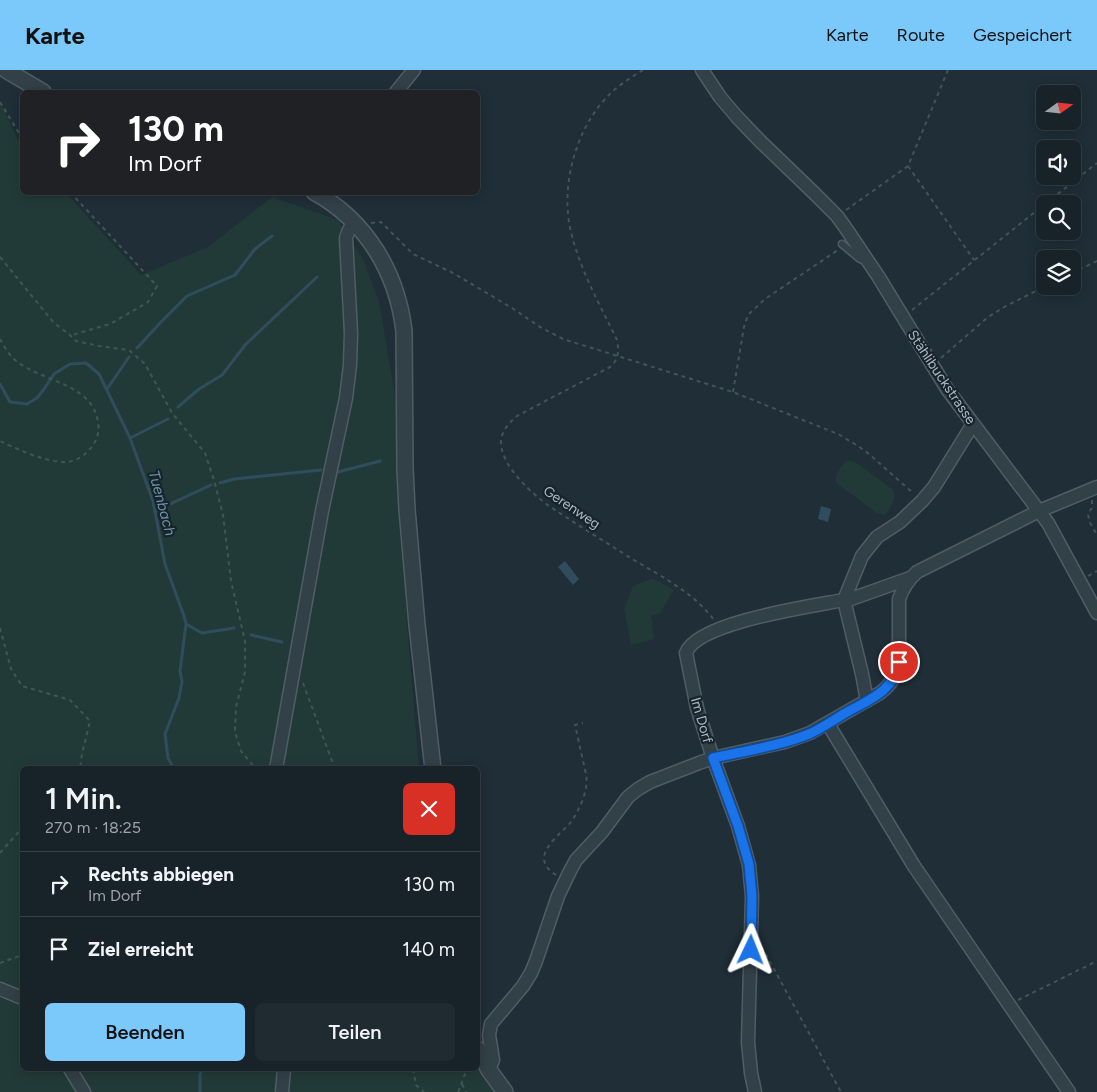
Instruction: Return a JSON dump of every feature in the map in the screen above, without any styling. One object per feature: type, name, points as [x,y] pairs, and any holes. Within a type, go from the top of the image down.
[{"type":"street","points":[[6,70],[40,90]]},
{"type":"street","points":[[398,90],[414,70]]},
{"type":"street","name":"Stählibuckstrasse","points":[[702,70],[737,117],[837,216],[869,261],[947,389],[1048,523],[1097,613]]},
{"type":"street","points":[[319,195],[341,210],[376,249],[385,265],[402,315],[405,362],[407,516],[433,766]]},
{"type":"street","points":[[277,766],[322,511],[346,398],[351,333],[346,238],[353,222]]},
{"type":"street","points":[[867,701],[844,600],[862,556],[878,537],[900,522],[934,487],[973,424]]},
{"type":"street","points":[[910,578],[917,572],[1040,511],[1093,489]]},
{"type":"street","name":"Im Dorf","points":[[910,578],[902,591],[900,599],[899,662],[897,672],[888,687],[810,734],[785,742],[713,758],[697,708],[686,653],[696,640],[719,629],[787,611],[851,599],[910,578]]},
{"type":"street","points":[[828,724],[914,866],[1069,1092]]},
{"type":"street","points":[[490,1070],[493,1060],[489,1035],[491,1024],[523,986],[531,973],[551,912],[565,879],[576,860],[602,832],[633,793],[650,782],[713,758],[749,864],[752,896],[748,1042],[755,1092]]},
{"type":"street","points":[[0,989],[20,997]]},
{"type":"street","points":[[480,1052],[505,1092]]},
{"type":"street","points":[[71,1071],[84,1092]]},
{"type":"street","points":[[282,1092],[284,1071]]},
{"type":"lane","points":[[843,245],[860,259],[869,261]]},
{"type":"path","points":[[618,356],[617,340],[586,277],[570,231],[568,190],[573,160],[579,142],[594,112],[618,87],[643,70]]},
{"type":"path","points":[[837,216],[908,166],[948,70]]},
{"type":"path","points":[[0,102],[20,135]]},
{"type":"path","points":[[1056,195],[1097,163]]},
{"type":"path","points":[[908,166],[974,260]]},
{"type":"path","points":[[70,335],[110,324],[148,302],[157,286],[73,195]]},
{"type":"path","points":[[903,317],[1036,211]]},
{"type":"path","points":[[369,223],[381,222],[413,254],[460,277],[563,340],[733,392],[838,434],[869,454],[922,501]]},
{"type":"path","points":[[733,392],[744,327],[750,313],[765,299],[843,245]]},
{"type":"path","points":[[0,257],[54,323],[76,341],[129,350],[140,359],[145,364],[172,413],[205,453],[223,515],[232,581],[245,641],[245,672],[236,707],[235,732],[241,752],[253,766]]},
{"type":"path","points":[[1081,269],[1097,261]]},
{"type":"path","points":[[932,367],[988,317],[1036,291]]},
{"type":"path","points":[[0,339],[7,352],[18,363],[58,381],[84,396],[94,408],[99,428],[97,439],[84,456],[66,462],[52,462],[0,441]]},
{"type":"path","name":"Gerenweg","points":[[618,356],[610,367],[517,416],[510,422],[502,434],[501,442],[504,454],[512,470],[539,499],[684,591],[705,609],[719,629]]},
{"type":"path","points":[[1093,489],[1092,508],[1088,513],[1089,521],[1097,535]]},
{"type":"path","points":[[0,628],[11,669],[22,686],[70,700],[90,721],[80,766]]},
{"type":"path","points":[[296,662],[334,766]]},
{"type":"path","points":[[565,879],[556,875],[547,867],[544,858],[552,842],[575,816],[586,786],[586,774],[575,726],[583,723]]},
{"type":"path","points":[[0,853],[20,830]]},
{"type":"path","points":[[751,930],[841,1092]]},
{"type":"path","points":[[0,963],[20,956]]},
{"type":"path","points":[[1009,1004],[1097,961]]},
{"type":"path","points":[[413,1071],[416,1085],[424,1092]]},
{"type":"path","points":[[458,1092],[467,1071]]},
{"type":"path","points":[[462,1084],[466,1092]]},
{"type":"green space","points":[[0,101],[20,142],[20,195],[68,195],[141,275],[208,247],[272,197],[338,220],[363,259],[379,301],[396,402],[407,623],[419,766],[20,766],[20,1071],[480,1071],[480,1064],[499,1092],[0,1092]]},
{"type":"green space","points":[[847,461],[857,463],[892,489],[894,499],[886,514],[878,514],[836,482],[839,470]]},
{"type":"green space","points":[[653,578],[674,590],[660,613],[651,616],[654,639],[631,645],[624,609],[633,586]]},
{"type":"water","points":[[821,506],[831,509],[828,522],[818,519]]},
{"type":"water","points":[[565,561],[579,579],[573,585],[558,567]]},
{"type":"waterway","points":[[137,348],[187,296],[235,275],[255,249],[272,236]]},
{"type":"waterway","points":[[178,407],[199,389],[222,375],[246,344],[317,277]]},
{"type":"waterway","points":[[107,389],[129,357]]},
{"type":"waterway","name":"Tuenbach","points":[[0,384],[10,402],[27,404],[37,398],[54,374],[70,364],[86,363],[99,374],[130,438],[153,501],[165,564],[186,624],[180,671],[182,682],[179,698],[165,734],[168,758],[172,766]]},
{"type":"waterway","points":[[130,438],[168,419]]},
{"type":"waterway","points":[[338,472],[380,461]]},
{"type":"waterway","points":[[220,483],[234,479],[321,470]]},
{"type":"waterway","points":[[155,511],[211,485]]},
{"type":"waterway","points":[[186,624],[202,633],[234,628]]},
{"type":"waterway","points":[[251,635],[282,642]]},
{"type":"waterway","name":"Tuenbach","points":[[200,1092],[201,1071]]},
{"type":"route","points":[[751,950],[752,896],[749,864],[738,826],[713,758],[785,742],[810,734],[888,687],[897,672],[899,662]]}]
